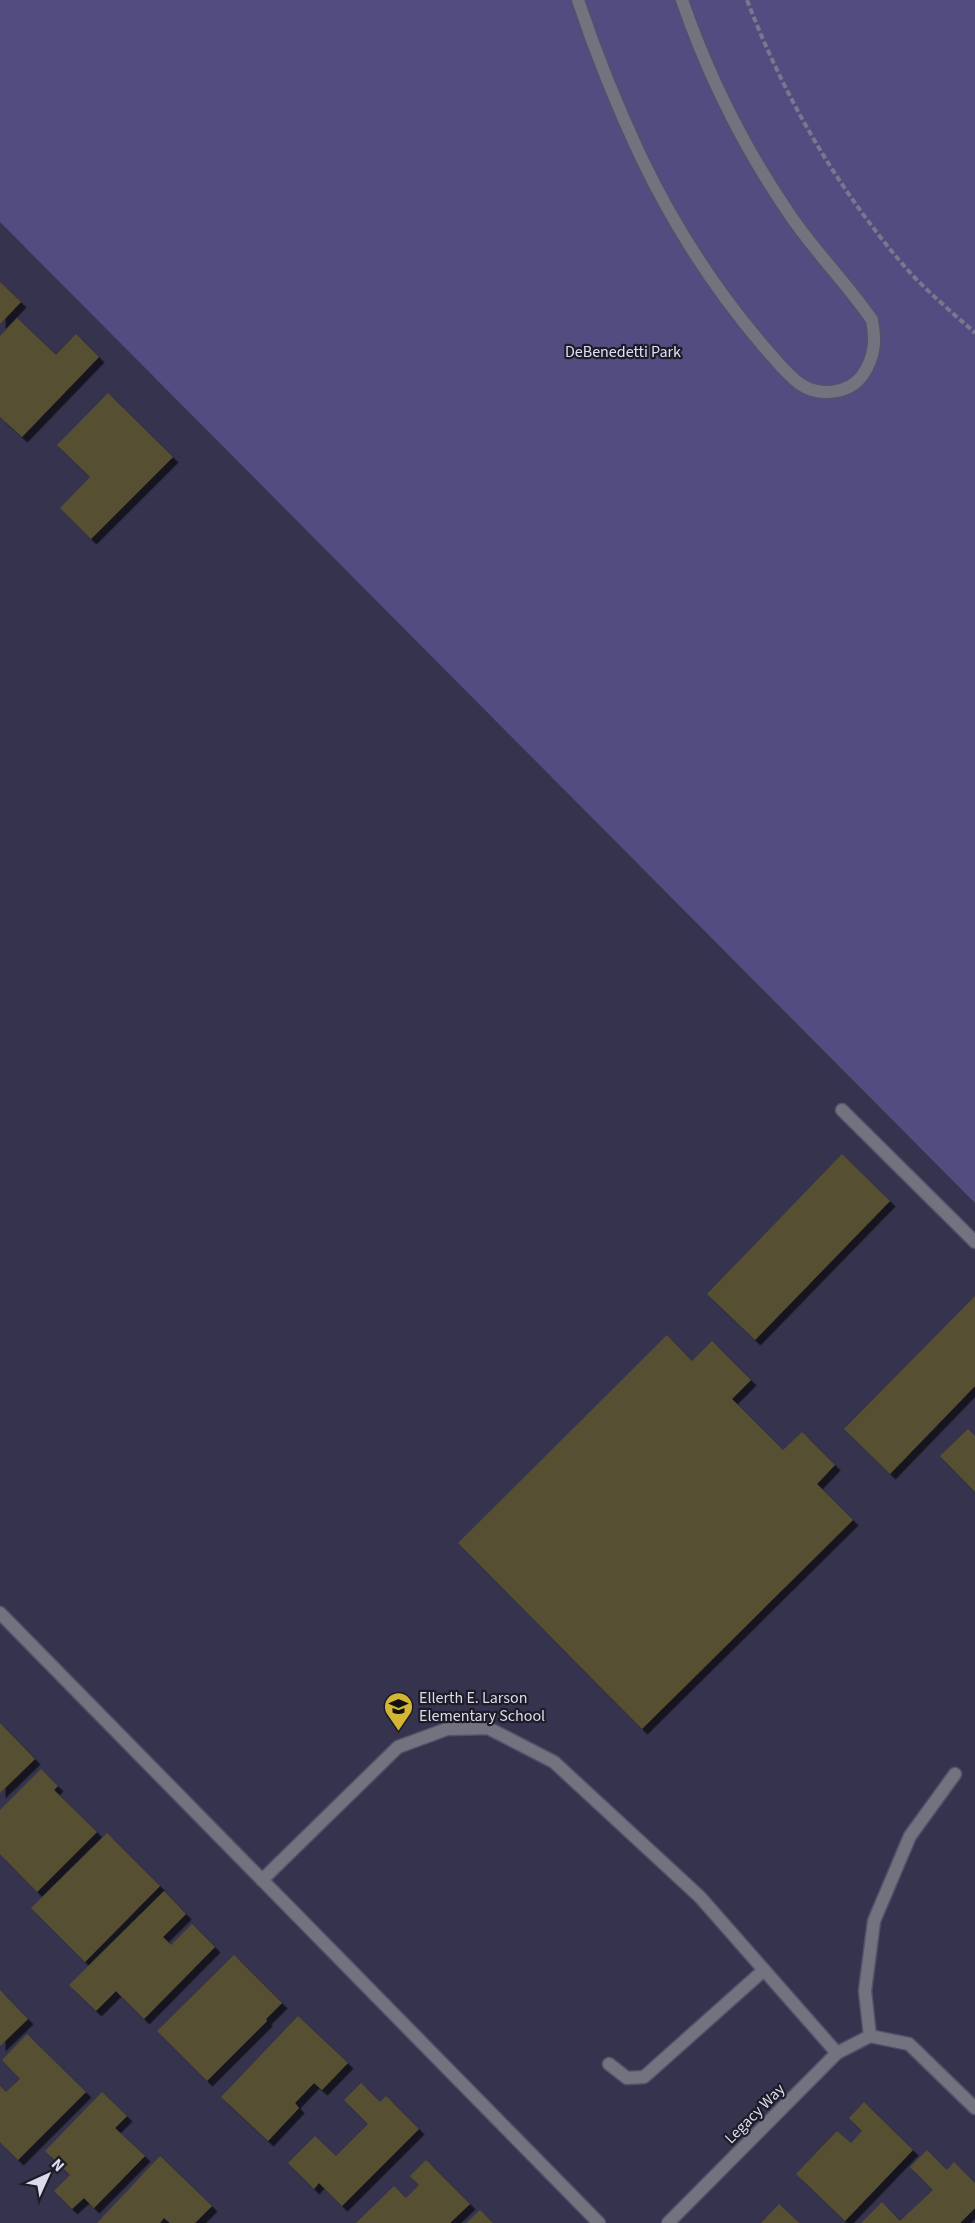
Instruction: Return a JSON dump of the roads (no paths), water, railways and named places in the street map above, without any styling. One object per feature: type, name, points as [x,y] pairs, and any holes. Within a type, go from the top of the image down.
[{"type":"street","points":[[578,0],[615,98],[642,159],[676,222],[711,276],[748,328],[787,372],[802,385],[817,391],[831,392],[845,388],[857,382],[874,353],[875,336],[872,320],[788,213],[756,162],[729,114],[705,62],[682,0]]},
{"type":"street","points":[[842,1110],[975,1242]]},
{"type":"street","points":[[0,1613],[599,2223]]},
{"type":"street","points":[[262,1880],[398,1747],[447,1729],[488,1728],[555,1762],[700,1897],[837,2053]]},
{"type":"street","points":[[955,1774],[910,1836],[874,1921],[865,1991],[870,2036],[909,2044],[975,2108]]},
{"type":"street","points":[[609,2064],[627,2078],[644,2077],[764,1970]]},
{"type":"street","name":"Legacy Way","points":[[668,2223],[837,2053],[870,2036]]},
{"type":"place","name":"Ellerth E. Larson Elementary School","points":[[398,1732]]},
{"type":"park label","name":"DeBenedetti Park","points":[[623,351]]}]
